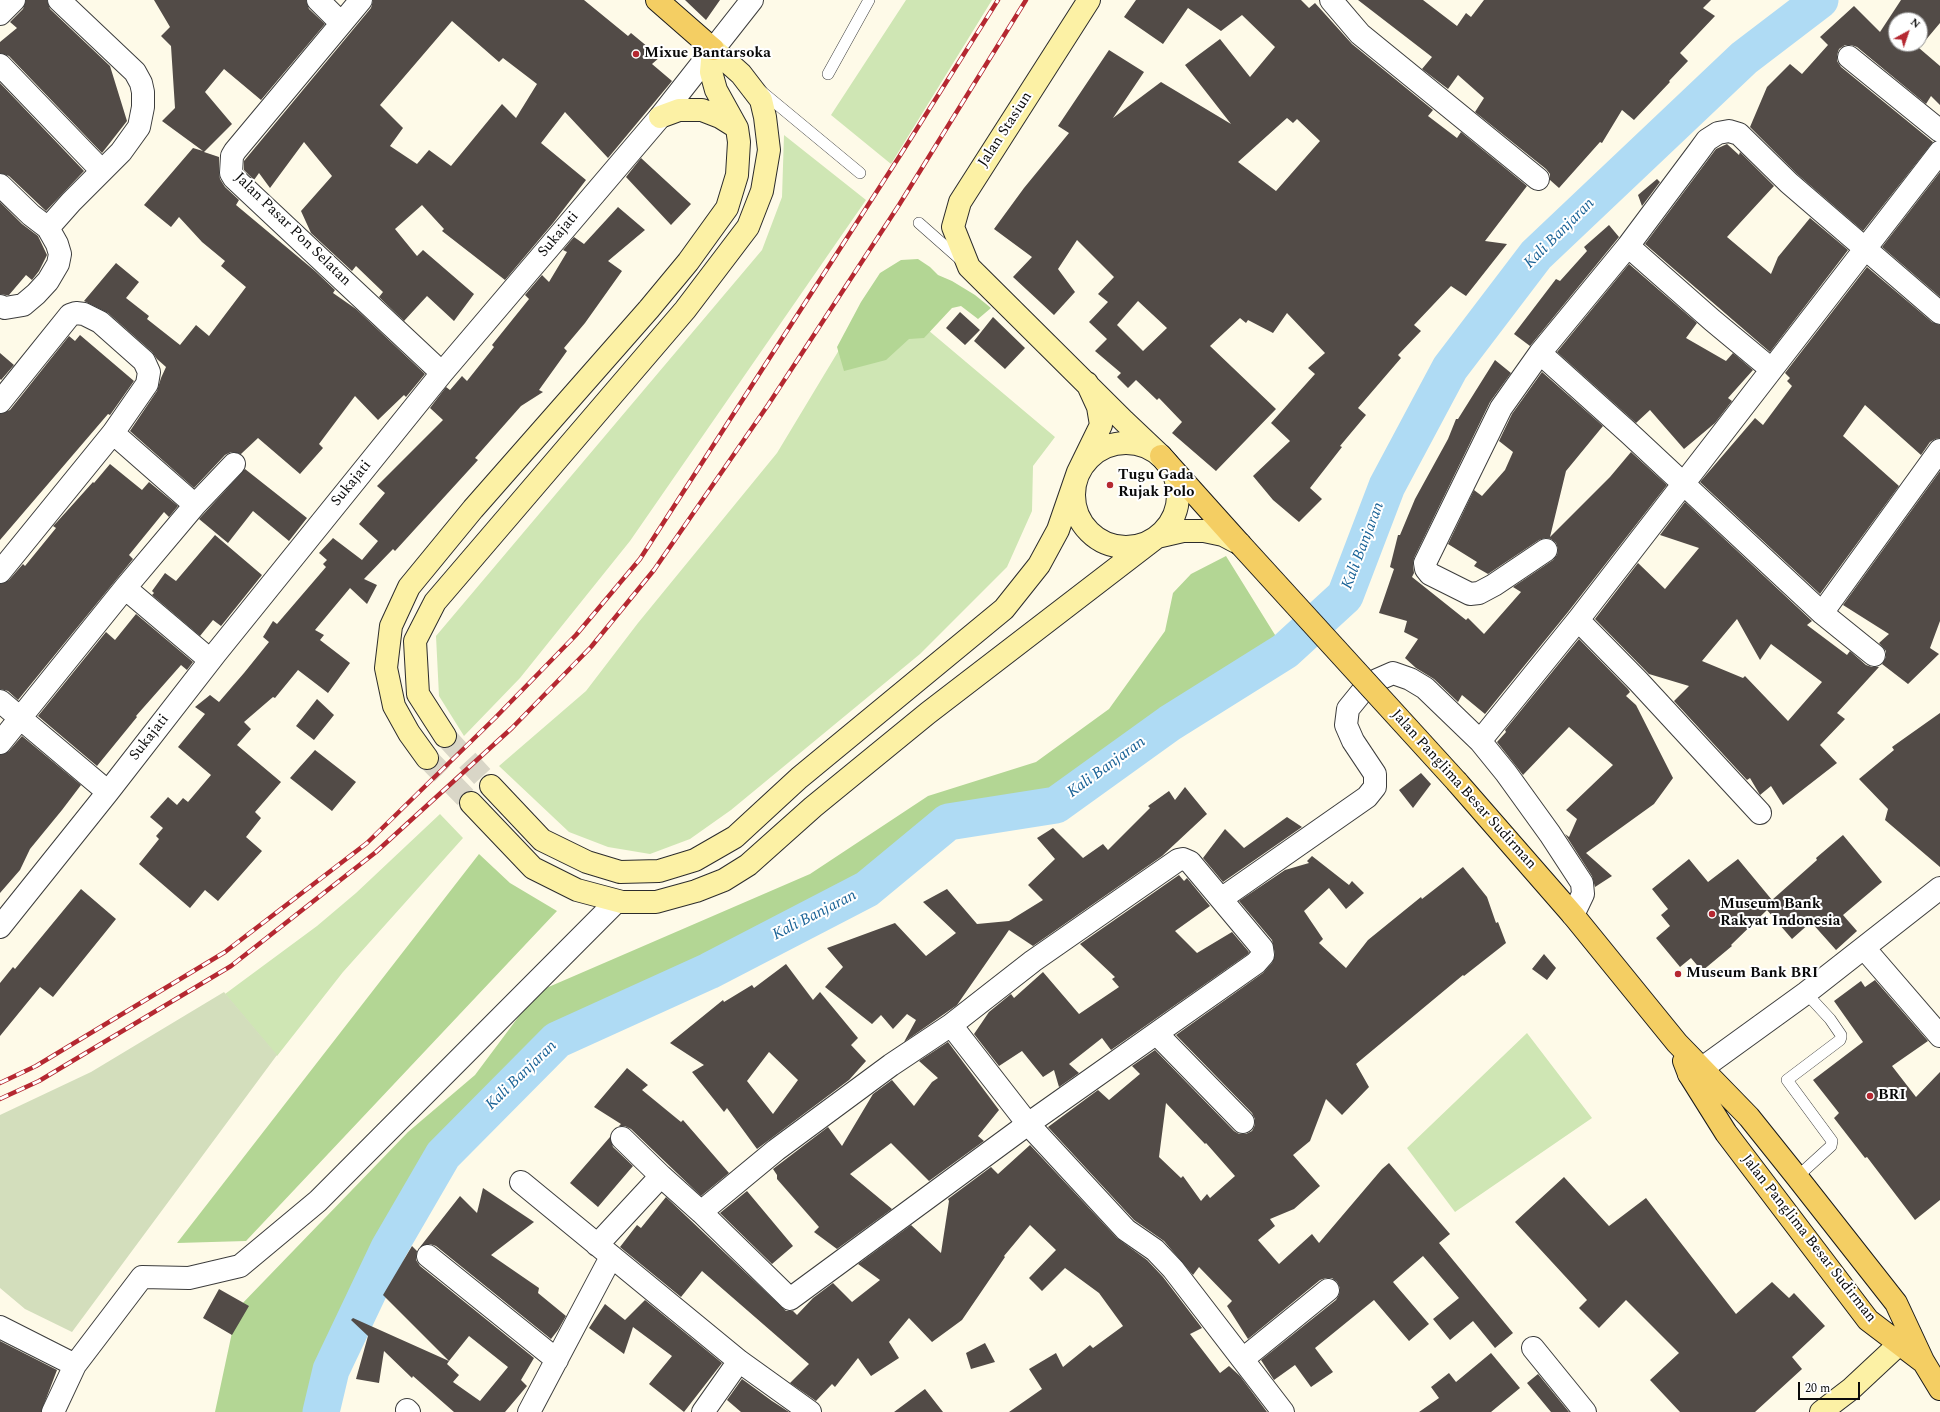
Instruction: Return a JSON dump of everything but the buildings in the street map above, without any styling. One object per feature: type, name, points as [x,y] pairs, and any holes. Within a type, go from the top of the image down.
[{"type":"main road","points":[[445,736],[418,694],[415,641],[435,602],[680,316],[748,227],[762,191],[769,150],[765,117],[761,100],[741,74],[657,0]]},
{"type":"main road","name":"Jalan Stasiun","points":[[1090,0],[960,202],[953,226],[969,267],[1161,456]]},
{"type":"main road","points":[[427,758],[409,733],[394,706],[386,668],[391,626],[409,587],[473,509],[649,309],[688,262],[727,208],[737,175],[739,142],[737,128],[716,90],[711,72],[713,49]]},
{"type":"main road","points":[[660,117],[679,110],[702,110],[720,116],[737,128]]},
{"type":"main road","name":"Jalan Stasiun","points":[[1078,472],[1101,425],[1098,407],[1087,383]]},
{"type":"main road","points":[[471,804],[533,868],[577,890],[616,902],[656,902],[696,891],[724,880],[748,865],[813,807],[928,713],[1157,537],[1168,526],[1176,513],[1178,497],[1177,482],[1171,468],[1161,456],[1150,448],[1136,443],[1122,442],[1109,445],[1096,451],[1086,460],[1078,472],[1058,530],[1043,559],[1004,610],[805,773],[735,837],[695,860],[659,871],[620,872],[586,862],[542,840],[491,786]]},
{"type":"main road","name":"Jalan Panglima Besar Sudirman","points":[[1161,456],[1457,782],[1573,915],[1677,1043],[1695,1071],[1726,1133],[1868,1320],[1905,1340],[1923,1361],[1940,1388]]},
{"type":"main road","points":[[1078,472],[1073,488],[1074,506],[1081,522],[1092,535],[1107,544],[1124,547],[1142,545],[1157,537],[1183,531],[1204,531],[1223,535],[1240,544]]},
{"type":"main road","name":"Jalan Panglima Besar Sudirman","points":[[1695,1071],[1749,1118],[1797,1177],[1896,1304],[1905,1340]]},
{"type":"main road","points":[[1821,1412],[1851,1389],[1905,1340]]},
{"type":"street","points":[[0,14],[14,0]]},
{"type":"street","points":[[48,228],[121,152],[139,127],[143,108],[141,83],[135,72],[59,0]]},
{"type":"street","points":[[318,0],[341,23]]},
{"type":"street","name":"Jalan Pasar Pon Selatan","points":[[361,0],[235,151],[232,156],[231,173],[234,178],[442,373]]},
{"type":"street","name":"Sukajati","points":[[2,921],[108,792],[210,660],[442,373],[660,117],[752,0]]},
{"type":"street","points":[[1331,0],[1360,34],[1538,178]]},
{"type":"street","points":[[1849,57],[1940,131]]},
{"type":"street","points":[[0,65],[102,171]]},
{"type":"street","points":[[1546,550],[1494,585],[1479,593],[1470,594],[1430,574],[1426,569],[1425,563],[1500,408],[1540,353],[1628,246],[1707,140],[1718,132],[1729,131],[1739,134],[1789,183],[1940,313]]},
{"type":"street","points":[[1480,741],[1578,620],[1940,152]]},
{"type":"street","points":[[0,185],[31,215],[48,228],[57,244],[60,254],[58,264],[48,281],[36,294],[23,305],[6,308],[0,306]]},
{"type":"street","points":[[1628,246],[1712,320],[1771,369]]},
{"type":"street","points":[[0,402],[70,315],[76,313],[84,314],[100,322],[144,361],[149,372],[147,384],[113,433],[0,572]]},
{"type":"street","points":[[1540,353],[1684,484],[1822,613],[1874,655]]},
{"type":"street","points":[[113,433],[195,505]]},
{"type":"street","points":[[1822,613],[1940,450]]},
{"type":"street","points":[[0,743],[125,588],[195,505],[234,464]]},
{"type":"street","points":[[125,588],[210,660]]},
{"type":"street","points":[[1578,620],[1638,681],[1760,813]]},
{"type":"street","points":[[1221,899],[1367,797],[1375,787],[1375,774],[1353,742],[1346,725],[1348,709],[1361,693],[1377,680],[1393,673],[1410,679],[1425,688],[1480,741],[1506,773],[1582,883],[1583,894],[1573,915]]},
{"type":"street","points":[[0,701],[108,792]]},
{"type":"street","points":[[622,1138],[702,1212],[790,1299],[1028,1124],[1256,963],[1263,955],[1262,948],[1190,862],[1178,860],[1033,961],[951,1025],[891,1065],[776,1150],[702,1212]]},
{"type":"street","points":[[1695,1071],[1806,993],[1940,888]]},
{"type":"street","points":[[53,1412],[74,1365],[142,1277],[189,1278],[240,1266],[318,1201],[616,902]]},
{"type":"street","points":[[1864,948],[1940,1036]]},
{"type":"street","points":[[951,1025],[1028,1124],[1126,1230],[1155,1250],[1173,1269],[1243,1358],[1283,1412]]},
{"type":"street","points":[[1157,1034],[1243,1122]]},
{"type":"street","points":[[529,1412],[557,1360],[604,1251],[662,1176]]},
{"type":"street","points":[[521,1182],[738,1361],[810,1412]]},
{"type":"street","points":[[428,1256],[557,1360]]},
{"type":"street","points":[[1243,1358],[1328,1290]]},
{"type":"street","points":[[0,1327],[74,1365]]},
{"type":"street","points":[[1533,1348],[1585,1412]]},
{"type":"street","points":[[703,1412],[738,1361]]},
{"type":"lane","points":[[828,74],[869,0]]},
{"type":"lane","points":[[741,74],[860,173]]},
{"type":"lane","name":"Jalan Stasiun","points":[[918,223],[969,267]]},
{"type":"lane","points":[[1797,1177],[1831,1146],[1832,1141],[1787,1080],[1840,1040],[1841,1037],[1830,1019],[1806,993]]},
{"type":"green space","points":[[906,0],[992,0],[891,164],[831,115]]},
{"type":"green space","points":[[784,135],[866,200],[630,541],[520,678],[464,736],[439,696],[436,636],[762,250],[782,197]]},
{"type":"green space","points":[[918,259],[930,267],[938,275],[952,281],[975,295],[991,308],[978,319],[961,306],[952,308],[924,338],[909,339],[886,360],[844,371],[837,347],[861,302],[880,273],[901,260]]},
{"type":"green space","points":[[877,287],[1055,437],[1033,466],[1032,511],[1007,567],[920,654],[731,810],[690,839],[650,854],[608,847],[569,832],[499,766],[586,691],[638,623],[777,453]]},
{"type":"green space","points":[[1226,556],[1285,651],[1170,723],[1056,805],[948,822],[867,889],[709,971],[557,1040],[443,1155],[389,1248],[331,1370],[321,1412],[215,1412],[237,1309],[408,1132],[475,1075],[537,992],[810,874],[928,796],[1036,762],[1109,709],[1165,631],[1173,593],[1191,574]]},
{"type":"green space","points":[[440,814],[463,838],[343,972],[277,1056],[225,994],[317,926],[356,893]]},
{"type":"green space","points":[[479,854],[510,883],[557,911],[246,1241],[177,1243]]},
{"type":"green space","points":[[224,992],[277,1055],[72,1332],[25,1309],[0,1288],[0,1115],[91,1072]]},
{"type":"green space","points":[[1527,1033],[1592,1118],[1455,1212],[1407,1148]]},
{"type":"waterway","name":"Kali Banjaran","points":[[321,1412],[331,1370],[389,1248],[443,1155],[557,1040],[709,971],[867,889],[948,822],[1056,805],[1170,723],[1285,651],[1345,596],[1387,486],[1450,368],[1536,255],[1744,58],[1820,0]]},
{"type":"tunnel","points":[[445,736],[491,786]]},
{"type":"tunnel","points":[[427,758],[471,803]]},
{"type":"railway","points":[[0,1083],[36,1066],[225,952],[367,843],[495,718],[576,635],[640,559],[901,154],[998,0]]},
{"type":"railway","points":[[0,1099],[39,1081],[231,966],[376,852],[512,728],[591,647],[654,570],[768,405],[899,205],[1026,0]]},
{"type":"place","name":"Mixue Bantarsoka","points":[[636,54]]},
{"type":"place","name":"Tugu Gada Rujak Polo","points":[[1110,485]]},
{"type":"place","name":"Museum Bank Rakyat Indonesia","points":[[1712,914]]},
{"type":"place","name":"Museum Bank BRI","points":[[1678,974]]},
{"type":"place","name":"BRI","points":[[1870,1096]]}]
